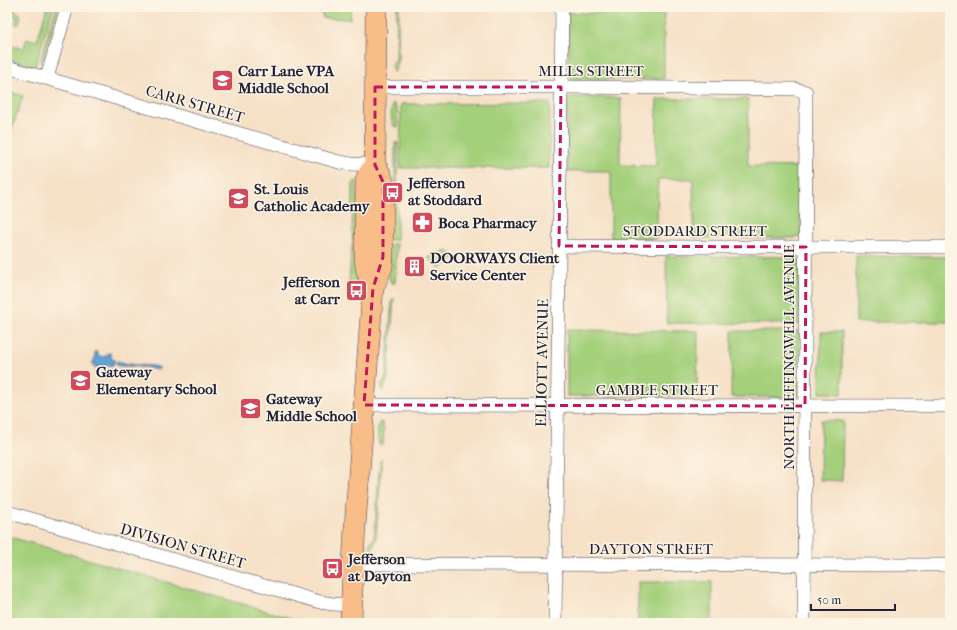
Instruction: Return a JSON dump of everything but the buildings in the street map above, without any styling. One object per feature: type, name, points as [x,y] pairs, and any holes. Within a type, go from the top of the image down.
[{"type":"main road","points":[[351,614],[353,564],[373,288],[366,268],[365,257],[366,182],[368,175],[375,165],[376,7]]},
{"type":"street","points":[[47,78],[67,7]]},
{"type":"street","name":"ELLIOTT AVENUE","points":[[556,623],[562,7]]},
{"type":"street","name":"CARR STREET","points":[[7,67],[339,162],[375,165]]},
{"type":"street","name":"MILLS STREET","points":[[376,87],[795,89],[806,92]]},
{"type":"street","name":"NORTH LEFFINGWELL AVENUE","points":[[804,623],[806,92]]},
{"type":"street","name":"STODDARD STREET","points":[[560,246],[950,247]]},
{"type":"street","name":"GAMBLE STREET","points":[[364,405],[950,406]]},
{"type":"street","name":"DIVISION STREET","points":[[7,512],[320,602],[333,604],[351,614]]},
{"type":"street","name":"DAYTON STREET","points":[[353,564],[950,565]]},
{"type":"highlighted area","points":[[375,87],[561,87],[559,246],[806,247],[805,406],[364,405],[373,288],[383,257],[383,182],[375,165]]},
{"type":"green space","points":[[47,7],[53,7],[35,67],[7,58],[7,45],[24,49],[26,40],[29,39],[37,41]]},
{"type":"green space","points":[[56,7],[59,7],[42,63],[40,62]]},
{"type":"green space","points":[[320,7],[351,7],[350,19],[323,18]]},
{"type":"green space","points":[[397,7],[399,7],[398,60],[395,71],[393,72],[392,66],[396,59]]},
{"type":"green space","points":[[7,8],[19,13],[21,18],[18,25],[15,23],[17,17],[7,14]]},
{"type":"green space","points":[[568,13],[664,13],[664,79],[570,78]]},
{"type":"green space","points":[[7,91],[23,96],[7,144]]},
{"type":"green space","points":[[572,97],[621,98],[620,165],[656,166],[657,99],[748,99],[748,166],[801,167],[800,236],[795,238],[694,238],[693,179],[658,179],[657,238],[611,238],[611,171],[567,171],[567,105],[568,99]]},
{"type":"green space","points":[[393,103],[397,111],[398,127],[394,126],[391,117]]},
{"type":"green space","points":[[550,103],[549,168],[400,168],[401,104]]},
{"type":"green space","points":[[398,142],[397,193],[393,193],[395,187],[395,143]]},
{"type":"green space","points":[[356,180],[358,240],[352,240],[353,183]]},
{"type":"green space","points":[[391,202],[397,202],[397,240],[390,240]]},
{"type":"green space","points":[[352,243],[358,243],[357,282],[349,282]]},
{"type":"green space","points":[[390,244],[397,244],[395,283],[391,283],[389,278]]},
{"type":"green space","points":[[446,250],[456,257],[440,268],[428,258]]},
{"type":"green space","points":[[666,256],[798,258],[800,261],[800,324],[667,323]]},
{"type":"green space","points":[[856,256],[950,257],[950,322],[856,322]]},
{"type":"green space","points":[[394,298],[388,377],[383,392],[381,383],[383,383],[386,376],[392,300]]},
{"type":"green space","points":[[567,330],[698,331],[697,396],[567,396]]},
{"type":"green space","points":[[732,331],[800,331],[799,396],[731,397]]},
{"type":"green space","points":[[821,332],[842,332],[842,394],[820,393]]},
{"type":"green space","points":[[821,420],[843,421],[842,481],[820,480]]},
{"type":"green space","points":[[380,422],[382,423],[384,430],[383,444],[379,444],[378,439]]},
{"type":"green space","points":[[382,459],[376,539],[373,548],[370,548],[370,542],[374,538],[380,461]]},
{"type":"green space","points":[[7,536],[308,623],[7,623]]},
{"type":"green space","points":[[638,582],[712,582],[712,623],[638,623]]},
{"type":"water","points":[[95,352],[102,357],[110,353],[112,359],[115,360],[113,365],[95,368],[92,364],[95,358]]},
{"type":"water","points":[[117,361],[160,368],[157,370],[136,366],[120,366],[116,365]]},
{"type":"place","name":"Carr Lane VPA Middle School","points":[[222,80]]},
{"type":"place","name":"Jefferson at Stoddard","points":[[392,192]]},
{"type":"place","name":"St. Louis Catholic Academy","points":[[238,198]]},
{"type":"place","name":"Boca Pharmacy","points":[[423,223]]},
{"type":"place","name":"DOORWAYS Client Service Center","points":[[414,267]]},
{"type":"place","name":"Jefferson at Carr","points":[[356,291]]},
{"type":"place","name":"Gateway Elementary School","points":[[81,381]]},
{"type":"place","name":"Gateway Middle School","points":[[250,408]]},
{"type":"place","name":"Jefferson at Dayton","points":[[333,568]]}]
